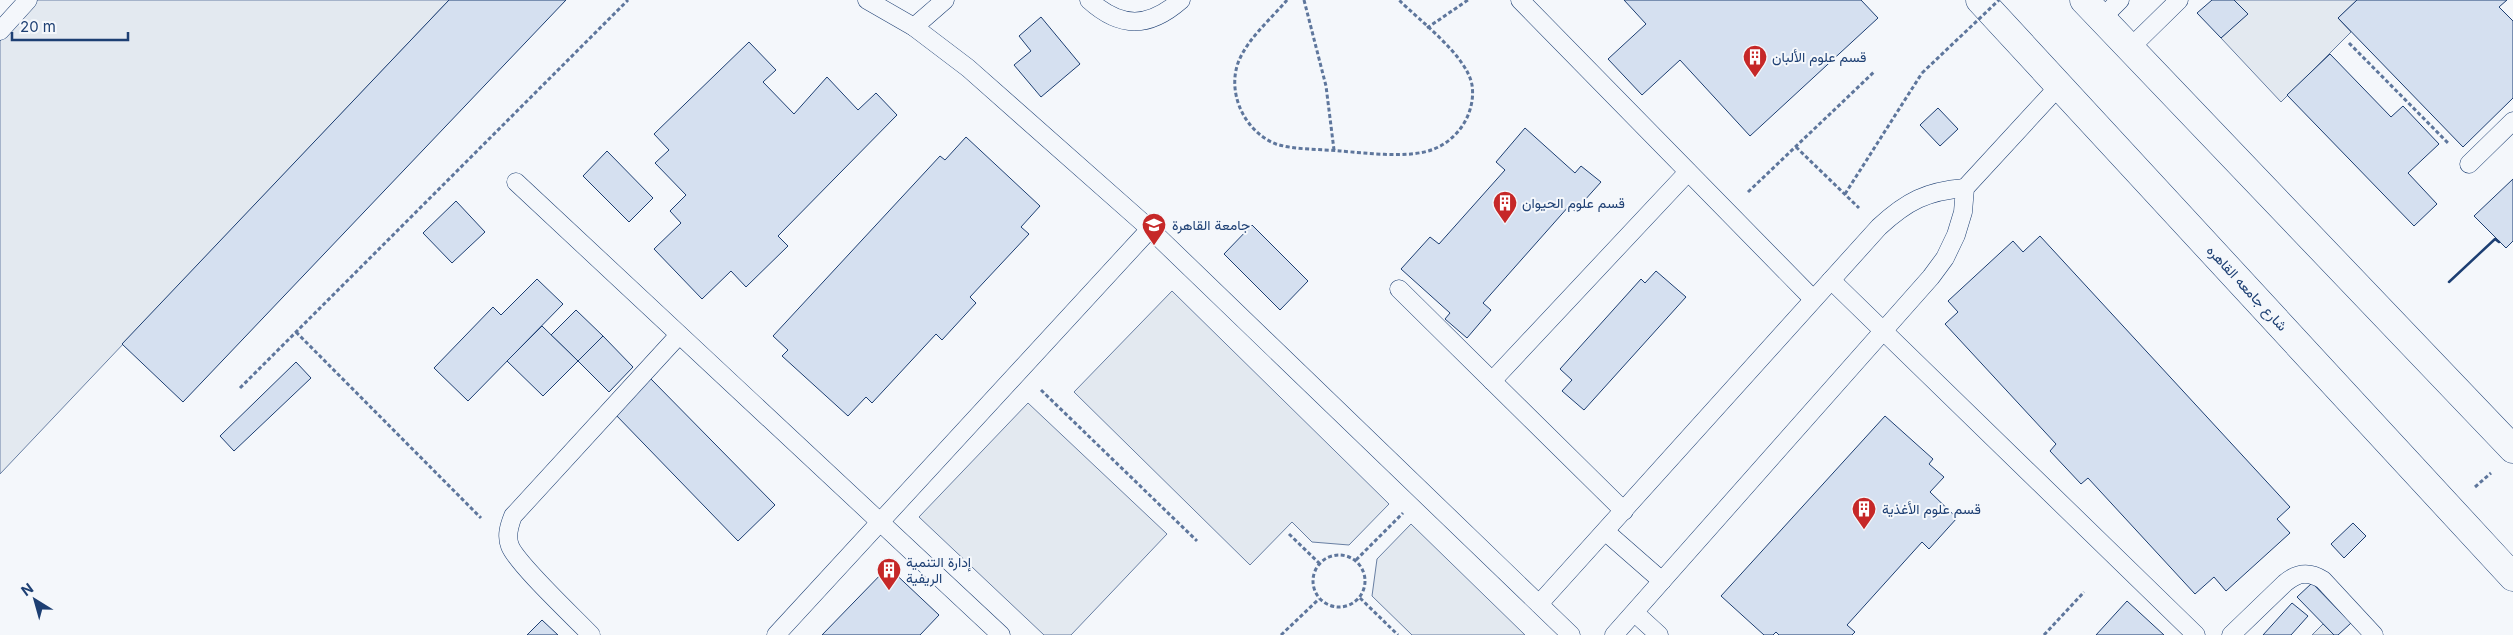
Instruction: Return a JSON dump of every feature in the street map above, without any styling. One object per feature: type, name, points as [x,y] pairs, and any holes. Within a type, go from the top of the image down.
[{"type":"main road","name":"شارع جامعه القاهره","points":[[1980,0],[2513,577]]},
{"type":"main road","points":[[2102,6],[2129,49],[2513,450]]},
{"type":"lane","points":[[0,31],[28,0]]},
{"type":"lane","points":[[867,0],[914,27],[968,68],[1150,229],[1570,635]]},
{"type":"lane","points":[[914,27],[945,0]]},
{"type":"lane","points":[[1089,0],[1108,16],[1130,22],[1153,20],[1181,0]]},
{"type":"lane","points":[[1520,0],[1813,299]]},
{"type":"lane","points":[[2129,49],[2179,0]]},
{"type":"lane","points":[[1614,635],[1931,277],[1945,258],[1963,212],[1965,188],[2059,86]]},
{"type":"lane","points":[[2469,164],[2513,121]]},
{"type":"lane","points":[[1492,381],[1688,172]]},
{"type":"lane","points":[[516,182],[1001,635]]},
{"type":"lane","points":[[1539,604],[1606,532],[1879,227],[1897,210],[1918,198],[1941,190],[1965,188]]},
{"type":"lane","points":[[776,635],[1150,229]]},
{"type":"lane","points":[[1831,280],[2196,635]]},
{"type":"lane","points":[[1399,289],[1624,511]]},
{"type":"lane","points":[[591,635],[516,556],[510,547],[509,531],[513,516],[679,335]]},
{"type":"lane","points":[[1606,532],[1662,581]]},
{"type":"lane","points":[[2232,635],[2293,576],[2303,573],[2314,575],[2323,580],[2374,635]]},
{"type":"lane","points":[[1634,613],[1659,635]]},
{"type":"path","points":[[240,388],[628,0]]},
{"type":"path","points":[[1287,0],[1251,42],[1238,63],[1234,87],[1240,111],[1255,131],[1276,144],[1378,154],[1417,152],[1433,149],[1447,142],[1459,132],[1468,118],[1472,102],[1472,86],[1467,69],[1457,56],[1400,0]]},
{"type":"path","points":[[1304,0],[1326,86],[1334,150]]},
{"type":"path","points":[[1427,28],[1468,0]]},
{"type":"path","points":[[1845,194],[1922,72],[1999,0]]},
{"type":"path","points":[[2349,43],[2469,164]]},
{"type":"path","points":[[1728,212],[1874,72]]},
{"type":"path","points":[[1796,147],[1879,227]]},
{"type":"path","points":[[296,332],[510,547]]},
{"type":"path","points":[[1020,370],[1197,541]]},
{"type":"path","points":[[2450,509],[2492,472]]},
{"type":"path","points":[[1356,560],[1423,492]]},
{"type":"path","points":[[1289,534],[1319,563]]},
{"type":"path","points":[[1337,554],[1356,560],[1362,568],[1365,578],[1360,598],[1344,607],[1326,605],[1313,591],[1313,571],[1327,557],[1337,554]]},
{"type":"path","points":[[2044,635],[2084,592]]},
{"type":"path","points":[[1360,598],[1398,635]]},
{"type":"path","points":[[1281,635],[1319,599]]},
{"type":"shaded area","points":[[37,0],[449,0],[0,474],[0,41]]},
{"type":"shaded area","points":[[2234,0],[2357,0],[2338,18],[2351,32],[2281,102],[2221,38],[2247,14]]},
{"type":"shaded area","points":[[1172,291],[1389,504],[1349,545],[1312,542],[1292,522],[1250,565],[1074,392]]},
{"type":"shaded area","points":[[1028,403],[1167,534],[1071,635],[1044,635],[919,517]]},
{"type":"shaded area","points":[[1411,524],[1525,635],[1412,635],[1372,596],[1377,559]]},
{"type":"shaded area","points":[[2323,624],[2334,635],[2312,635]]},
{"type":"building","points":[[449,0],[566,0],[183,402],[122,344]]},
{"type":"building","name":"قسم علوم الألبان","points":[[1624,0],[1861,0],[1878,18],[1750,136],[1680,60],[1642,95],[1608,59],[1646,24]]},
{"type":"building","points":[[2212,0],[2234,0],[2248,14],[2221,38],[2197,13]]},
{"type":"building","points":[[2357,0],[2507,0],[2499,7],[2513,21],[2513,98],[2463,147],[2338,18]]},
{"type":"building","points":[[1041,17],[1080,64],[1041,97],[1014,65],[1031,51],[1019,36]]},
{"type":"building","points":[[749,42],[776,70],[763,82],[794,114],[827,77],[858,110],[876,93],[897,115],[778,236],[788,246],[746,287],[731,271],[702,299],[654,249],[681,223],[670,211],[686,195],[655,163],[669,150],[654,134]]},
{"type":"building","points":[[2330,54],[2391,117],[2403,106],[2439,144],[2408,173],[2437,204],[2414,226],[2287,95]]},
{"type":"building","points":[[1938,108],[1958,129],[1940,146],[1920,125]]},
{"type":"building","name":"قسم علوم الحيوان","points":[[1525,128],[1575,173],[1581,166],[1601,182],[1575,211],[1569,206],[1483,303],[1491,310],[1467,338],[1445,319],[1450,313],[1401,269],[1430,237],[1439,244],[1505,170],[1496,162]]},
{"type":"building","points":[[966,137],[1040,206],[1021,227],[1029,234],[970,297],[976,303],[942,340],[936,334],[872,403],[866,397],[848,416],[782,356],[788,350],[773,336],[940,156],[945,160]]},
{"type":"building","points":[[607,151],[653,198],[629,222],[583,176]]},
{"type":"building","points":[[2513,179],[2513,241],[2506,248],[2474,216]]},
{"type":"building","points":[[456,201],[485,232],[452,263],[423,233]]},
{"type":"building","points":[[1252,225],[1308,281],[1280,310],[1224,254]]},
{"type":"building","points":[[2040,236],[2290,507],[2277,519],[2290,533],[2226,591],[2214,577],[2195,594],[2088,478],[2081,484],[2050,451],[2056,444],[1945,324],[1958,312],[1948,301],[2013,241],[2023,252]]},
{"type":"building","points":[[1656,271],[1686,297],[1584,410],[1562,391],[1572,380],[1560,369],[1641,279],[1645,283]]},
{"type":"building","points":[[537,279],[563,304],[468,401],[434,368],[493,307],[501,315]]},
{"type":"building","points":[[576,310],[603,336],[578,361],[551,335]]},
{"type":"building","points":[[542,326],[578,361],[543,396],[507,361]]},
{"type":"building","points":[[603,336],[633,367],[609,392],[578,361]]},
{"type":"building","points":[[296,362],[311,378],[234,451],[220,436]]},
{"type":"building","points":[[650,378],[775,505],[738,541],[614,413]]},
{"type":"building","name":"قسم علوم الأغذية","points":[[1885,416],[1933,459],[1929,464],[1944,477],[1930,492],[1957,518],[1929,549],[1922,542],[1847,625],[1855,632],[1852,635],[1779,635],[1776,632],[1773,635],[1764,635],[1721,596]]},
{"type":"building","points":[[2353,523],[2366,536],[2344,558],[2331,544]]},
{"type":"building","name":"إدارة التنمية الريفية","points":[[888,567],[939,615],[920,635],[822,635]]},
{"type":"building","points":[[2312,583],[2351,623],[2338,635],[2334,635],[2297,597]]},
{"type":"building","points":[[2127,601],[2164,635],[2096,635]]},
{"type":"building","points":[[2292,603],[2308,616],[2291,635],[2263,635]]},
{"type":"building","points":[[542,620],[558,635],[527,635]]},
{"type":"wall","points":[[2449,282],[2495,239],[2499,242]]},
{"type":"place","name":"قسم علوم الألبان","points":[[1755,78]]},
{"type":"place","name":"قسم علوم الحيوان","points":[[1505,224]]},
{"type":"place","name":"جامعة القاهرة","points":[[1154,246]]},
{"type":"place","name":"قسم علوم الأغذية","points":[[1864,530]]},
{"type":"place","name":"إدارة التنمية الريفية","points":[[889,591]]}]
